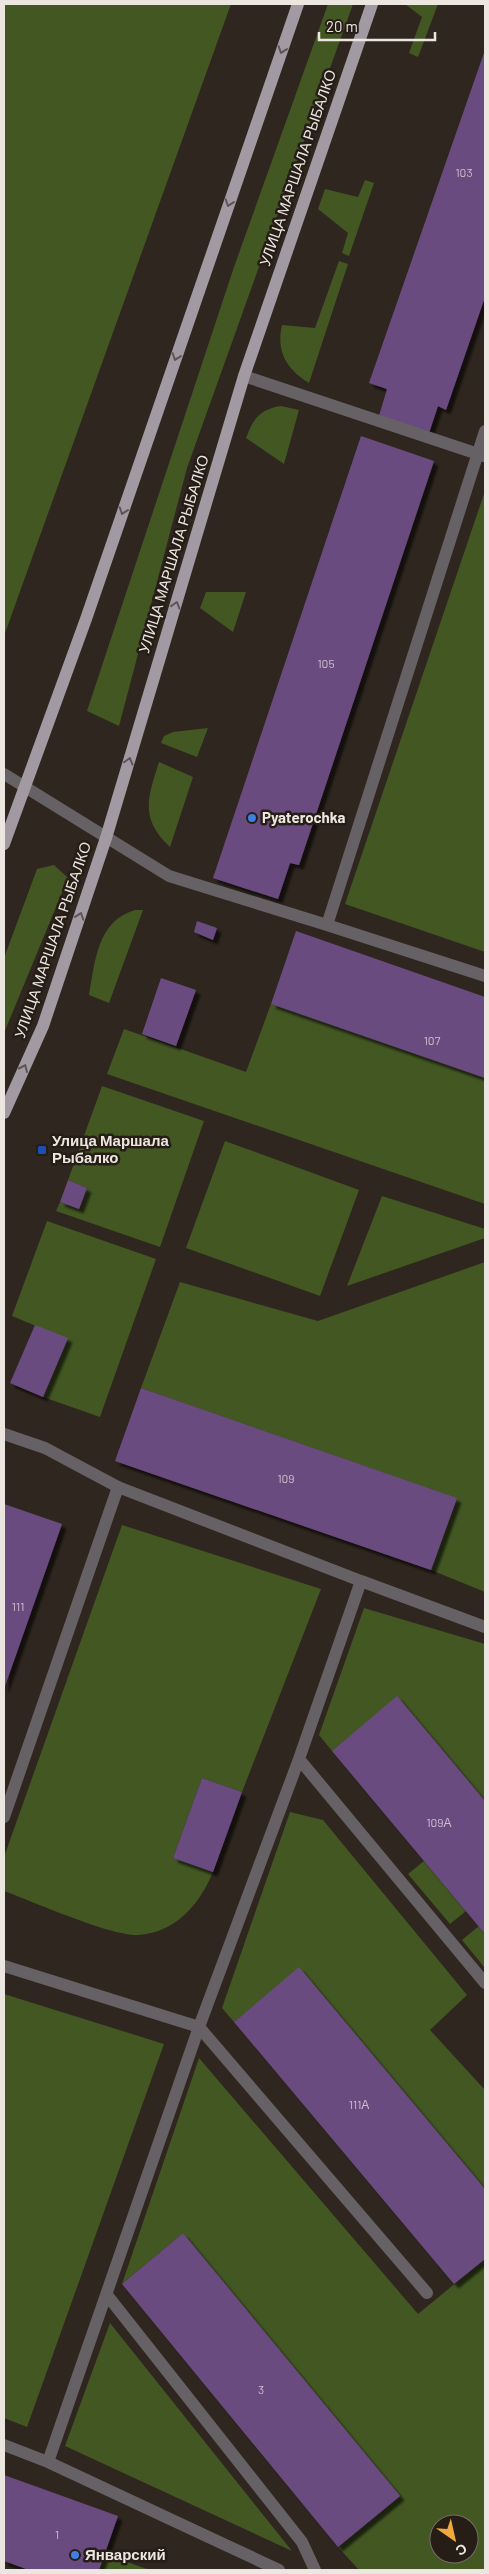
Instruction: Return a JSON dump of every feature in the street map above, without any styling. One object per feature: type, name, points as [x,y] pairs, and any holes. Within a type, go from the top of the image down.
[{"type":"main road","points":[[4,844],[89,610],[298,4]]},
{"type":"main road","name":"УЛИЦА МАРШАЛА РЫБАЛКО","points":[[4,1112],[43,1026],[106,838],[244,376],[372,4]]},
{"type":"street","points":[[244,376],[481,455]]},
{"type":"street","points":[[327,925],[481,455],[485,431]]},
{"type":"street","points":[[4,774],[168,876],[485,976]]},
{"type":"street","points":[[4,1434],[45,1448],[118,1487],[485,1628]]},
{"type":"street","points":[[4,1817],[118,1487]]},
{"type":"street","points":[[48,2462],[199,2027],[299,1760],[361,1581]]},
{"type":"street","points":[[299,1760],[485,1983]]},
{"type":"street","points":[[4,1966],[199,2027],[427,2293]]},
{"type":"street","points":[[107,2295],[302,2542],[316,2570]]},
{"type":"street","points":[[4,2445],[48,2462],[279,2570]]},
{"type":"green space","points":[[4,4],[231,4],[4,636]]},
{"type":"green space","points":[[328,4],[353,4],[187,468],[119,726],[87,711],[234,267]]},
{"type":"green space","points":[[405,4],[438,4],[418,57],[409,53],[422,17]]},
{"type":"green space","points":[[365,180],[374,183],[349,256],[342,253],[348,233],[318,209],[325,189],[358,197]]},
{"type":"green space","points":[[339,261],[348,264],[309,383],[294,372],[285,358],[280,343],[282,325],[315,328]]},
{"type":"green space","points":[[281,406],[299,410],[284,464],[246,438],[255,420],[263,412]]},
{"type":"green space","points":[[485,491],[485,952],[345,904]]},
{"type":"green space","points":[[206,592],[246,592],[233,632],[200,608]]},
{"type":"green space","points":[[208,728],[197,757],[161,743],[164,736],[173,732]]},
{"type":"green space","points":[[159,762],[193,777],[170,847],[160,836],[150,817],[149,797]]},
{"type":"green space","points":[[54,865],[68,878],[4,1033],[4,958],[37,869]]},
{"type":"green space","points":[[135,910],[143,910],[109,1003],[89,995],[96,957],[105,933],[122,915]]},
{"type":"green space","points":[[271,1004],[485,1078],[485,1204],[107,1074],[124,1029],[246,1072]]},
{"type":"green space","points":[[102,1086],[204,1121],[160,1247],[56,1211],[60,1202],[79,1209],[87,1188],[68,1180]]},
{"type":"green space","points":[[225,1141],[359,1190],[320,1296],[186,1248]]},
{"type":"green space","points":[[382,1196],[485,1229],[485,1238],[347,1286]]},
{"type":"green space","points":[[47,1221],[156,1259],[100,1417],[43,1397],[67,1339],[12,1316]]},
{"type":"green space","points":[[485,1262],[485,1592],[431,1570],[456,1498],[141,1388],[180,1282],[318,1321]]},
{"type":"green space","points":[[122,1525],[321,1589],[242,1792],[202,1778],[173,1858],[213,1872],[208,1884],[185,1915],[175,1923],[164,1929],[138,1935],[109,1930],[4,1891],[4,1857]]},
{"type":"green space","points":[[364,1608],[485,1644],[485,1801],[397,1697],[332,1751],[319,1735]]},
{"type":"green space","points":[[290,1812],[323,1820],[467,1995],[430,2030],[485,2090],[485,2189],[299,1968],[234,2022],[222,2008]]},
{"type":"green space","points":[[424,1861],[466,1911],[450,1924],[408,1874]]},
{"type":"green space","points":[[479,1926],[485,1934],[485,1968],[462,1940]]},
{"type":"green space","points":[[4,1994],[164,2044],[27,2427],[4,2418]]},
{"type":"green space","points":[[199,2058],[418,2314],[485,2259],[485,2570],[359,2570],[338,2547],[399,2496],[183,2233],[122,2284]]},
{"type":"green space","points":[[110,2323],[292,2551],[65,2446]]},
{"type":"green space","points":[[104,2554],[150,2570],[99,2570]]},
{"type":"building","points":[[485,50],[485,297],[446,410],[438,406],[428,436],[378,419],[387,389],[369,383]]},
{"type":"building","points":[[361,436],[434,461],[299,865],[290,863],[278,899],[213,878]]},
{"type":"building","points":[[197,921],[217,928],[213,940],[194,932]]},
{"type":"building","points":[[296,931],[485,997],[485,1078],[271,1004]]},
{"type":"building","points":[[161,978],[196,990],[176,1046],[142,1034]]},
{"type":"building","points":[[68,1180],[87,1188],[79,1209],[60,1202]]},
{"type":"building","points":[[35,1325],[68,1338],[43,1397],[10,1383]]},
{"type":"building","points":[[141,1388],[457,1498],[431,1570],[115,1461]]},
{"type":"building","points":[[4,1504],[62,1524],[4,1689]]},
{"type":"building","points":[[397,1696],[485,1801],[485,1934],[332,1751]]},
{"type":"building","points":[[202,1778],[242,1792],[213,1872],[173,1858]]},
{"type":"building","points":[[299,1967],[485,2189],[485,2259],[454,2284],[234,2022]]},
{"type":"building","points":[[183,2233],[400,2496],[338,2547],[122,2284]]},
{"type":"building","points":[[4,2475],[118,2516],[99,2570],[29,2570],[4,2561]]},
{"type":"place","name":"Pyaterochka","points":[[252,818]]},
{"type":"place","name":"Улица Маршала Рыбалко","points":[[42,1150]]},
{"type":"place","name":"Январский","points":[[75,2555]]}]
